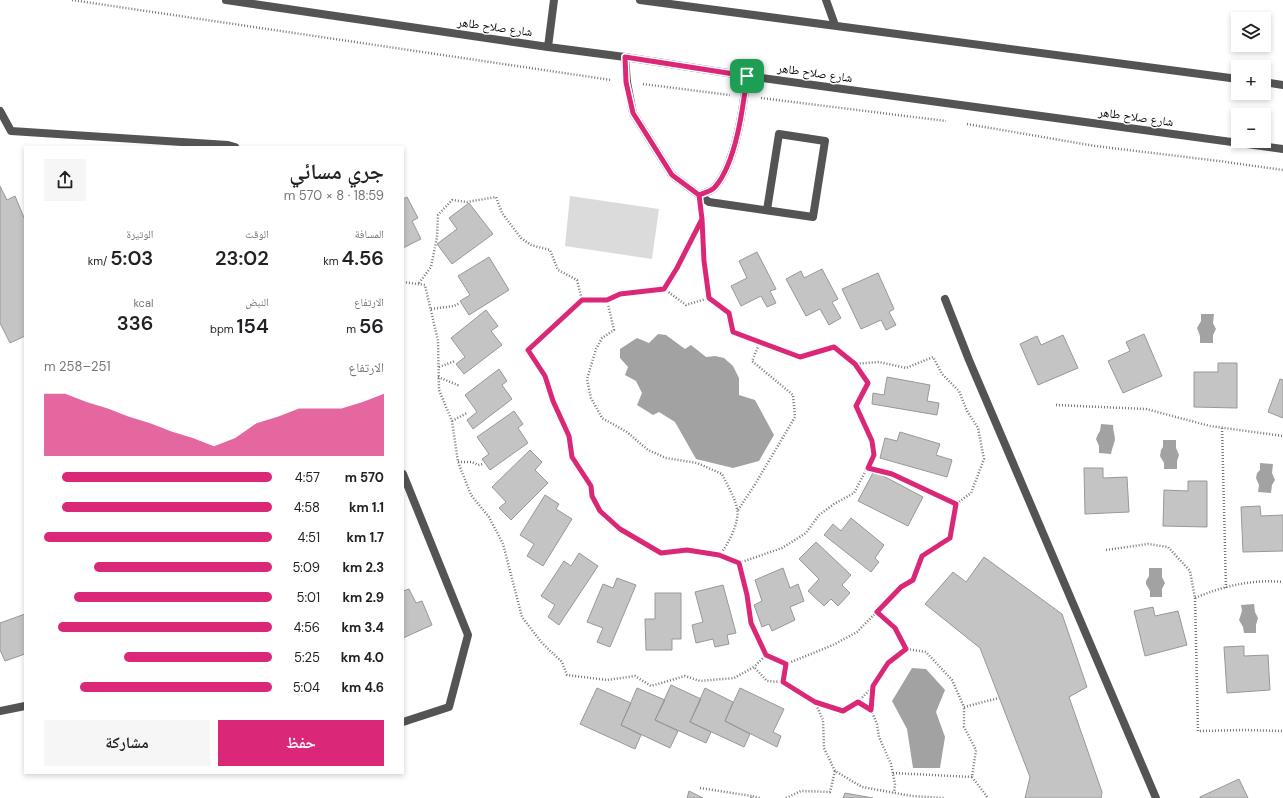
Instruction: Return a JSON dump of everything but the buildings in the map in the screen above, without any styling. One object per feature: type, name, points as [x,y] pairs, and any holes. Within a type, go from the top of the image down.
[{"type":"street","name":"شارع صلاح طاهر","points":[[226,0],[747,76],[1283,150]]},
{"type":"street","points":[[548,47],[554,0]]},
{"type":"street","points":[[640,0],[1231,78]]},
{"type":"street","points":[[826,0],[835,25]]},
{"type":"street","points":[[625,57],[626,82],[633,113],[672,175],[710,202],[813,217],[825,141],[779,134],[767,210]]},
{"type":"street","points":[[699,195],[715,189],[730,162],[747,76]]},
{"type":"street","points":[[1271,83],[1283,85]]},
{"type":"street","points":[[0,111],[11,131],[228,146]]},
{"type":"street","points":[[945,299],[972,367],[1156,798]]},
{"type":"street","points":[[404,476],[468,635],[449,707],[404,722]]},
{"type":"street","points":[[0,711],[24,706]]},
{"type":"path","points":[[72,0],[626,82],[947,121]]},
{"type":"path","points":[[962,123],[1095,146],[1283,170]]},
{"type":"path","points":[[699,195],[704,261],[709,298],[729,313],[733,332],[800,357],[834,347],[855,364],[868,383],[856,406],[872,441],[874,455],[854,494],[834,504],[819,515],[806,533],[782,548],[739,563],[719,555],[687,550],[661,553],[620,529],[600,511],[592,496],[591,486],[572,457],[569,436],[553,401],[545,376],[528,350],[582,300],[607,300],[620,294],[664,289],[686,306],[709,298]]},
{"type":"path","points":[[419,283],[431,267],[437,237],[438,215],[452,200],[467,202],[496,197],[502,213],[521,238],[531,245],[550,250],[558,270],[577,280],[582,300]]},
{"type":"path","points":[[664,289],[677,268],[702,219]]},
{"type":"path","points":[[404,282],[425,284],[438,341],[439,390],[452,421],[458,462],[471,495],[489,517],[504,544],[522,617],[542,643],[562,662],[568,675],[607,680],[635,676],[651,686],[685,676],[700,681],[734,678],[754,667],[766,655]]},
{"type":"path","points":[[607,300],[614,330],[602,338],[596,350],[587,379],[591,398],[602,418],[627,432],[648,450],[666,458],[697,463],[722,474],[738,510]]},
{"type":"path","points":[[431,310],[454,306],[460,303]]},
{"type":"path","points":[[719,555],[725,549],[733,532],[738,510],[795,417],[793,395],[752,361],[760,342]]},
{"type":"path","points":[[739,563],[747,595],[751,623],[766,655],[786,664],[833,645],[857,632],[901,587],[913,580],[922,556],[950,538],[956,504],[971,493],[984,459],[978,428],[967,411],[959,391],[942,374],[933,357],[906,368],[879,362],[855,364]]},
{"type":"path","points":[[439,367],[455,361]]},
{"type":"path","points":[[438,377],[460,386]]},
{"type":"path","points":[[1056,405],[1146,409],[1210,426],[1283,436]]},
{"type":"path","points":[[452,421],[467,413]]},
{"type":"path","points":[[1222,428],[1226,588]]},
{"type":"path","points":[[458,462],[472,462],[478,466],[483,464]]},
{"type":"path","points":[[868,468],[892,474],[956,504]]},
{"type":"path","points":[[1106,550],[1148,544],[1168,547],[1190,571],[1196,598],[1198,731],[1283,731]]},
{"type":"path","points":[[1196,598],[1211,591],[1254,581],[1283,582]]},
{"type":"path","points":[[877,612],[895,628],[906,649]]},
{"type":"path","points":[[754,667],[767,681],[783,682],[815,702],[843,711],[858,702],[873,686],[888,663],[906,649],[926,652],[952,680],[964,707],[964,727],[976,750],[972,777],[988,798]]},
{"type":"path","points":[[783,682],[786,664]]},
{"type":"path","points":[[873,686],[871,710],[877,724],[879,737],[891,764],[895,784],[894,793]]},
{"type":"path","points":[[964,707],[999,698]]},
{"type":"path","points":[[815,702],[823,720],[824,748],[835,771],[862,787],[912,796],[944,798]]},
{"type":"path","points":[[858,702],[871,710]]},
{"type":"path","points":[[786,798],[801,791],[830,792],[835,771]]},
{"type":"path","points":[[893,773],[972,777]]},
{"type":"path","points":[[700,788],[760,798]]},
{"type":"shaded area","points":[[570,196],[659,209],[652,259],[565,246]]},
{"type":"shaded area","points":[[1201,314],[1214,314],[1213,323],[1216,329],[1213,335],[1213,343],[1200,343],[1200,336],[1197,328],[1201,321]]},
{"type":"shaded area","points":[[658,334],[666,335],[685,349],[691,345],[706,357],[715,356],[724,358],[733,366],[739,378],[739,395],[755,400],[774,435],[759,461],[733,468],[696,459],[675,422],[659,412],[653,415],[637,405],[642,393],[636,381],[625,375],[628,367],[620,358],[620,349],[637,338],[649,343]]},
{"type":"shaded area","points":[[1101,424],[1113,425],[1115,440],[1111,454],[1099,453],[1099,446],[1096,439],[1100,431]]},
{"type":"shaded area","points":[[1163,440],[1176,440],[1176,448],[1179,455],[1177,469],[1164,469],[1164,463],[1160,456],[1163,447]]},
{"type":"shaded area","points":[[1260,463],[1273,464],[1272,473],[1275,480],[1272,485],[1271,493],[1258,492],[1259,485],[1256,478],[1257,473],[1260,470]]},
{"type":"shaded area","points":[[1149,568],[1162,568],[1162,577],[1165,583],[1162,589],[1162,597],[1150,597],[1150,591],[1146,584],[1149,576]]},
{"type":"shaded area","points":[[1254,604],[1255,612],[1258,618],[1256,633],[1244,633],[1243,627],[1239,620],[1242,611],[1241,605]]},
{"type":"shaded area","points":[[912,668],[926,669],[945,690],[936,712],[945,737],[940,768],[913,768],[907,729],[892,701]]},
{"type":"route","points":[[747,76],[625,57],[626,82],[633,113],[672,175],[699,195],[702,219],[704,261],[709,298],[729,313],[733,332],[800,357],[834,347],[855,364],[868,383],[856,406],[872,441],[874,455],[868,468],[892,474],[956,504],[950,538],[922,556],[913,580],[901,587],[877,612],[895,628],[906,649],[888,663],[873,686],[871,710],[858,702],[843,711],[815,702],[783,682],[786,664],[766,655],[751,623],[747,595],[739,563],[719,555],[687,550],[661,553],[620,529],[600,511],[592,496],[591,486],[572,457],[569,436],[553,401],[545,376],[528,350],[582,300],[607,300],[620,294],[664,289],[677,268],[702,219],[699,195],[715,189],[730,162],[737,134],[747,76]]}]
